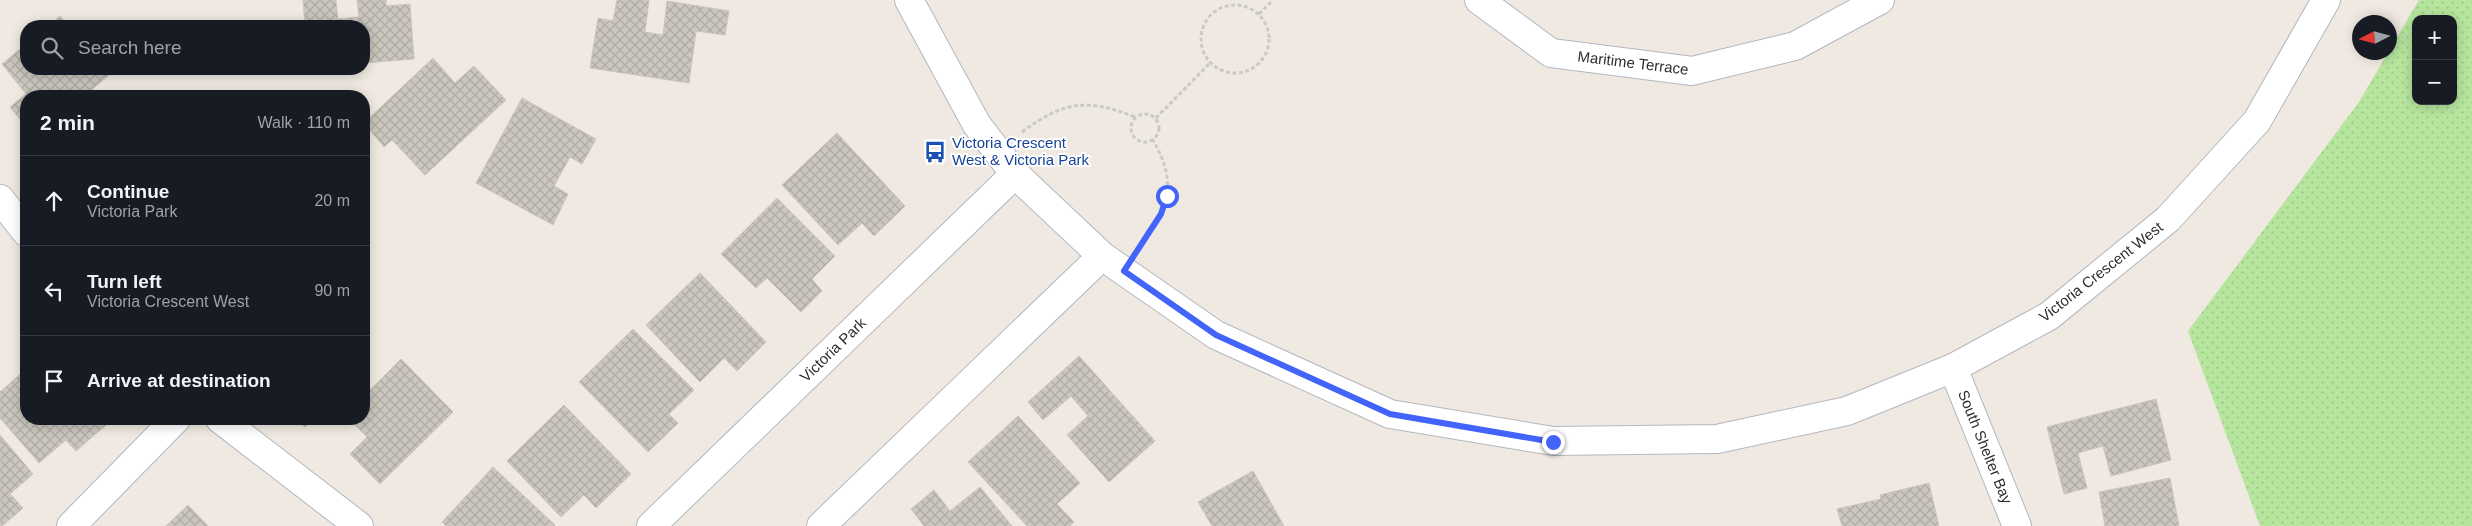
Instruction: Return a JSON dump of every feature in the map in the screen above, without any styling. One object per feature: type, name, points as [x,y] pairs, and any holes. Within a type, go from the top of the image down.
[{"type":"street","name":"Victoria Crescent West","points":[[908,0],[977,125],[1015,174],[1113,263],[1216,335],[1390,414],[1553,442],[1717,439],[1847,411],[1953,368],[2049,316],[2168,219],[2257,121],[2326,0]]},
{"type":"street","name":"Maritime Terrace","points":[[1479,0],[1551,53],[1692,71],[1794,46],[1880,0]]},
{"type":"street","name":"Victoria Park","points":[[650,526],[1015,174]]},
{"type":"street","points":[[0,199],[20,224]]},
{"type":"street","points":[[821,526],[1113,263]]},
{"type":"street","name":"South Shelter Bay","points":[[1953,368],[2017,526]]},
{"type":"street","points":[[71,526],[170,425]]},
{"type":"street","points":[[228,425],[359,526]]},
{"type":"path","points":[[1259,14],[1273,0]]},
{"type":"path","points":[[1232,5],[1249,8],[1259,14],[1265,23],[1269,44],[1259,63],[1251,70],[1240,73],[1219,70],[1210,63],[1204,53],[1201,42],[1202,30],[1207,19],[1215,11],[1232,5]]},
{"type":"path","points":[[1156,118],[1210,63]]},
{"type":"path","points":[[997,150],[1055,111],[1068,107],[1086,104],[1109,107],[1135,118]]},
{"type":"path","points":[[1153,140],[1139,141],[1132,135],[1130,126],[1135,118],[1143,114],[1156,118]]},
{"type":"path","points":[[1153,140],[1158,132],[1156,118]]},
{"type":"path","points":[[1113,263],[1161,214],[1167,196],[1163,158],[1153,140]]},
{"type":"green space","points":[[2419,0],[2472,0],[2472,526],[2260,526],[2188,331],[2359,102],[2384,60],[2397,60],[2397,37]]},
{"type":"building","points":[[303,0],[336,0],[338,19],[359,17],[357,0],[386,0],[386,6],[410,4],[414,59],[370,63],[370,20],[305,20]]},
{"type":"building","points":[[617,0],[649,0],[645,32],[663,35],[667,1],[729,11],[725,35],[696,31],[689,83],[590,68],[598,18],[613,21]]},
{"type":"building","points":[[60,16],[64,20],[55,20]]},
{"type":"building","points":[[20,49],[20,75],[109,75],[91,90],[23,90],[2,64]]},
{"type":"building","points":[[433,58],[455,83],[474,66],[506,100],[425,175],[392,140],[384,147],[370,130],[370,117]]},
{"type":"building","points":[[522,98],[596,139],[582,164],[570,157],[554,186],[568,194],[553,225],[476,183]]},
{"type":"building","points":[[20,99],[20,120],[10,107]]},
{"type":"building","points":[[837,133],[905,206],[874,236],[862,223],[838,245],[782,185]]},
{"type":"building","points":[[777,198],[835,256],[812,279],[822,291],[801,312],[767,278],[756,288],[721,254]]},
{"type":"building","points":[[700,273],[766,342],[737,371],[724,358],[700,382],[646,325]]},
{"type":"building","points":[[633,329],[694,390],[669,414],[678,423],[648,452],[579,382]]},
{"type":"building","points":[[1079,356],[1155,441],[1109,482],[1067,435],[1088,416],[1071,396],[1043,420],[1028,402]]},
{"type":"building","points":[[401,359],[453,412],[380,484],[350,454],[367,437],[355,425],[370,425],[370,390]]},
{"type":"building","points":[[20,374],[20,425],[106,425],[76,451],[66,440],[39,463],[0,418],[0,392]]},
{"type":"building","points":[[2156,399],[2171,460],[2111,476],[2103,446],[2078,453],[2087,488],[2064,494],[2047,427]]},
{"type":"building","points":[[564,405],[631,474],[596,508],[584,495],[561,517],[507,461]]},
{"type":"building","points":[[1018,416],[1080,483],[1057,504],[1074,522],[1070,526],[1027,526],[968,462]]},
{"type":"building","points":[[0,435],[33,474],[10,494],[23,508],[2,526],[0,526]]},
{"type":"building","points":[[493,467],[555,525],[446,526],[442,522]]},
{"type":"building","points":[[1253,471],[1284,526],[1212,526],[1198,502]]},
{"type":"building","points":[[2170,478],[2179,526],[2105,526],[2099,492]]},
{"type":"building","points":[[1929,483],[1939,526],[1842,526],[1837,509],[1881,499],[1880,495]]},
{"type":"building","points":[[980,487],[1012,526],[924,526],[911,509],[934,490],[950,511]]},
{"type":"building","points":[[188,505],[208,526],[166,526]]},
{"type":"place","name":"Victoria Crescent West & Victoria Park","points":[[935,152]]},
{"type":"route","points":[[1167,196],[1161,214],[1124,271],[1216,335],[1390,414],[1553,442]]}]
